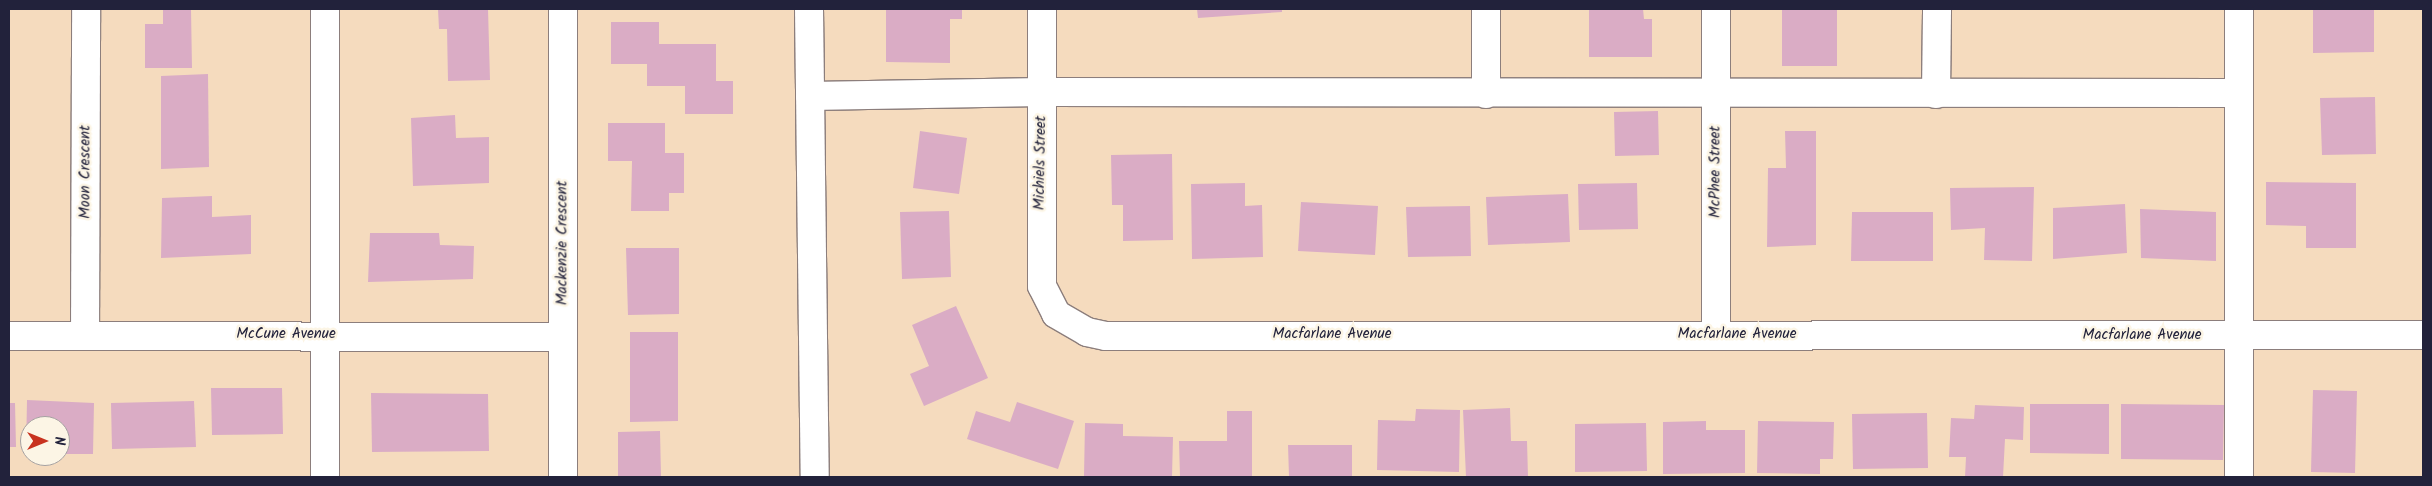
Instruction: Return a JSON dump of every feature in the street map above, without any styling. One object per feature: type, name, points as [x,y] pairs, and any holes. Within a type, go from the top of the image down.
[{"type":"street","name":"Moon Crescent","points":[[85,336],[86,9]]},
{"type":"street","points":[[325,9],[325,477]]},
{"type":"street","name":"Mackenzie Crescent","points":[[563,9],[563,477]]},
{"type":"street","points":[[809,9],[815,477]]},
{"type":"street","name":"Michiels Street","points":[[1042,9],[1040,265],[1042,286],[1056,314]]},
{"type":"street","points":[[1486,9],[1486,94]]},
{"type":"street","name":"McPhee Street","points":[[1716,9],[1716,335]]},
{"type":"street","points":[[1936,94],[1937,9]]},
{"type":"street","points":[[2238,477],[2239,9]]},
{"type":"street","points":[[810,96],[1042,92],[1486,94],[2239,93]]},
{"type":"street","name":"Macfarlane Avenue","points":[[1056,314],[1087,332],[1106,336],[1716,335],[2239,337],[2423,335]]},
{"type":"street","name":"McCune Avenue","points":[[9,336],[325,335],[563,337]]},
{"type":"building","points":[[163,9],[191,9],[192,68],[145,68],[145,24],[163,24]]},
{"type":"building","points":[[438,9],[488,9],[490,80],[448,81],[447,29],[439,29]]},
{"type":"building","points":[[886,9],[962,9],[962,19],[950,19],[950,63],[886,62]]},
{"type":"building","points":[[1197,9],[1282,9],[1282,12],[1198,18]]},
{"type":"building","points":[[1589,9],[1643,9],[1644,19],[1652,19],[1652,57],[1589,57]]},
{"type":"building","points":[[1782,9],[1837,9],[1837,66],[1782,66]]},
{"type":"building","points":[[2313,9],[2374,9],[2374,52],[2313,53]]},
{"type":"building","points":[[611,22],[659,22],[659,44],[716,44],[716,81],[733,81],[733,114],[685,114],[685,86],[647,86],[647,64],[611,64]]},
{"type":"building","points":[[208,74],[209,167],[161,169],[161,76]]},
{"type":"building","points":[[2375,97],[2376,154],[2322,155],[2320,98]]},
{"type":"building","points":[[1658,111],[1659,155],[1615,156],[1614,112]]},
{"type":"building","points":[[455,115],[456,138],[489,137],[489,183],[413,186],[411,118]]},
{"type":"building","points":[[608,123],[665,123],[665,153],[684,153],[684,193],[669,193],[669,211],[631,211],[632,161],[608,161]]},
{"type":"building","points":[[920,131],[967,138],[959,194],[913,188]]},
{"type":"building","points":[[1785,131],[1816,131],[1816,245],[1767,247],[1768,168],[1786,168]]},
{"type":"building","points":[[1172,154],[1173,240],[1123,241],[1123,205],[1112,205],[1111,155]]},
{"type":"building","points":[[2266,182],[2356,183],[2356,248],[2306,248],[2306,226],[2266,225]]},
{"type":"building","points":[[1245,183],[1245,206],[1262,205],[1263,257],[1192,259],[1191,184]]},
{"type":"building","points":[[1637,183],[1638,229],[1579,230],[1578,184]]},
{"type":"building","points":[[2034,187],[2032,261],[1984,260],[1985,228],[1951,230],[1950,188]]},
{"type":"building","points":[[1568,194],[1570,242],[1488,245],[1486,197]]},
{"type":"building","points":[[212,196],[212,217],[251,215],[251,254],[161,258],[162,198]]},
{"type":"building","points":[[1301,202],[1378,206],[1375,255],[1298,251]]},
{"type":"building","points":[[2125,204],[2127,253],[2053,259],[2053,208]]},
{"type":"building","points":[[1470,206],[1471,256],[1408,257],[1406,207]]},
{"type":"building","points":[[2140,209],[2216,212],[2216,261],[2141,258]]},
{"type":"building","points":[[949,211],[951,277],[902,279],[900,212]]},
{"type":"building","points":[[1852,212],[1933,212],[1933,261],[1851,261]]},
{"type":"building","points":[[370,233],[439,233],[440,245],[474,246],[473,279],[368,282]]},
{"type":"building","points":[[626,248],[679,248],[679,314],[628,315]]},
{"type":"building","points":[[956,306],[988,378],[924,406],[910,374],[929,366],[912,325]]},
{"type":"building","points":[[630,332],[678,332],[678,421],[630,422]]},
{"type":"building","points":[[211,388],[282,388],[283,434],[212,435]]},
{"type":"building","points":[[2313,390],[2357,391],[2355,473],[2311,472]]},
{"type":"building","points":[[371,393],[488,394],[489,451],[372,452]]},
{"type":"building","points":[[27,400],[94,403],[93,454],[70,454],[70,416],[27,416]]},
{"type":"building","points":[[194,401],[196,447],[112,449],[111,403]]},
{"type":"building","points":[[1017,402],[1074,421],[1058,469],[967,439],[976,411],[1010,422]]},
{"type":"building","points":[[9,403],[15,403],[16,447],[9,447]]},
{"type":"building","points":[[2030,404],[2109,404],[2109,454],[2030,453]]},
{"type":"building","points":[[2121,404],[2224,405],[2223,460],[2121,459]]},
{"type":"building","points":[[1975,405],[2024,407],[2023,440],[2005,439],[2003,477],[1965,477],[1966,457],[1949,457],[1951,418],[1974,419]]},
{"type":"building","points":[[1510,408],[1511,441],[1527,441],[1528,477],[1466,477],[1463,410]]},
{"type":"building","points":[[1416,409],[1460,410],[1459,472],[1377,470],[1378,420],[1415,421]]},
{"type":"building","points":[[1227,411],[1252,411],[1252,477],[1180,477],[1179,441],[1227,441]]},
{"type":"building","points":[[1927,413],[1928,468],[1853,469],[1852,414]]},
{"type":"building","points":[[1706,421],[1706,430],[1745,430],[1745,473],[1663,474],[1663,422]]},
{"type":"building","points":[[1758,421],[1834,422],[1833,459],[1820,459],[1820,474],[1757,473]]},
{"type":"building","points":[[1085,423],[1123,424],[1123,436],[1173,437],[1172,477],[1084,476]]},
{"type":"building","points":[[1646,423],[1647,471],[1575,472],[1575,424]]},
{"type":"building","points":[[660,431],[661,477],[618,477],[618,432]]},
{"type":"building","points":[[1288,445],[1352,445],[1352,477],[1289,477]]}]
